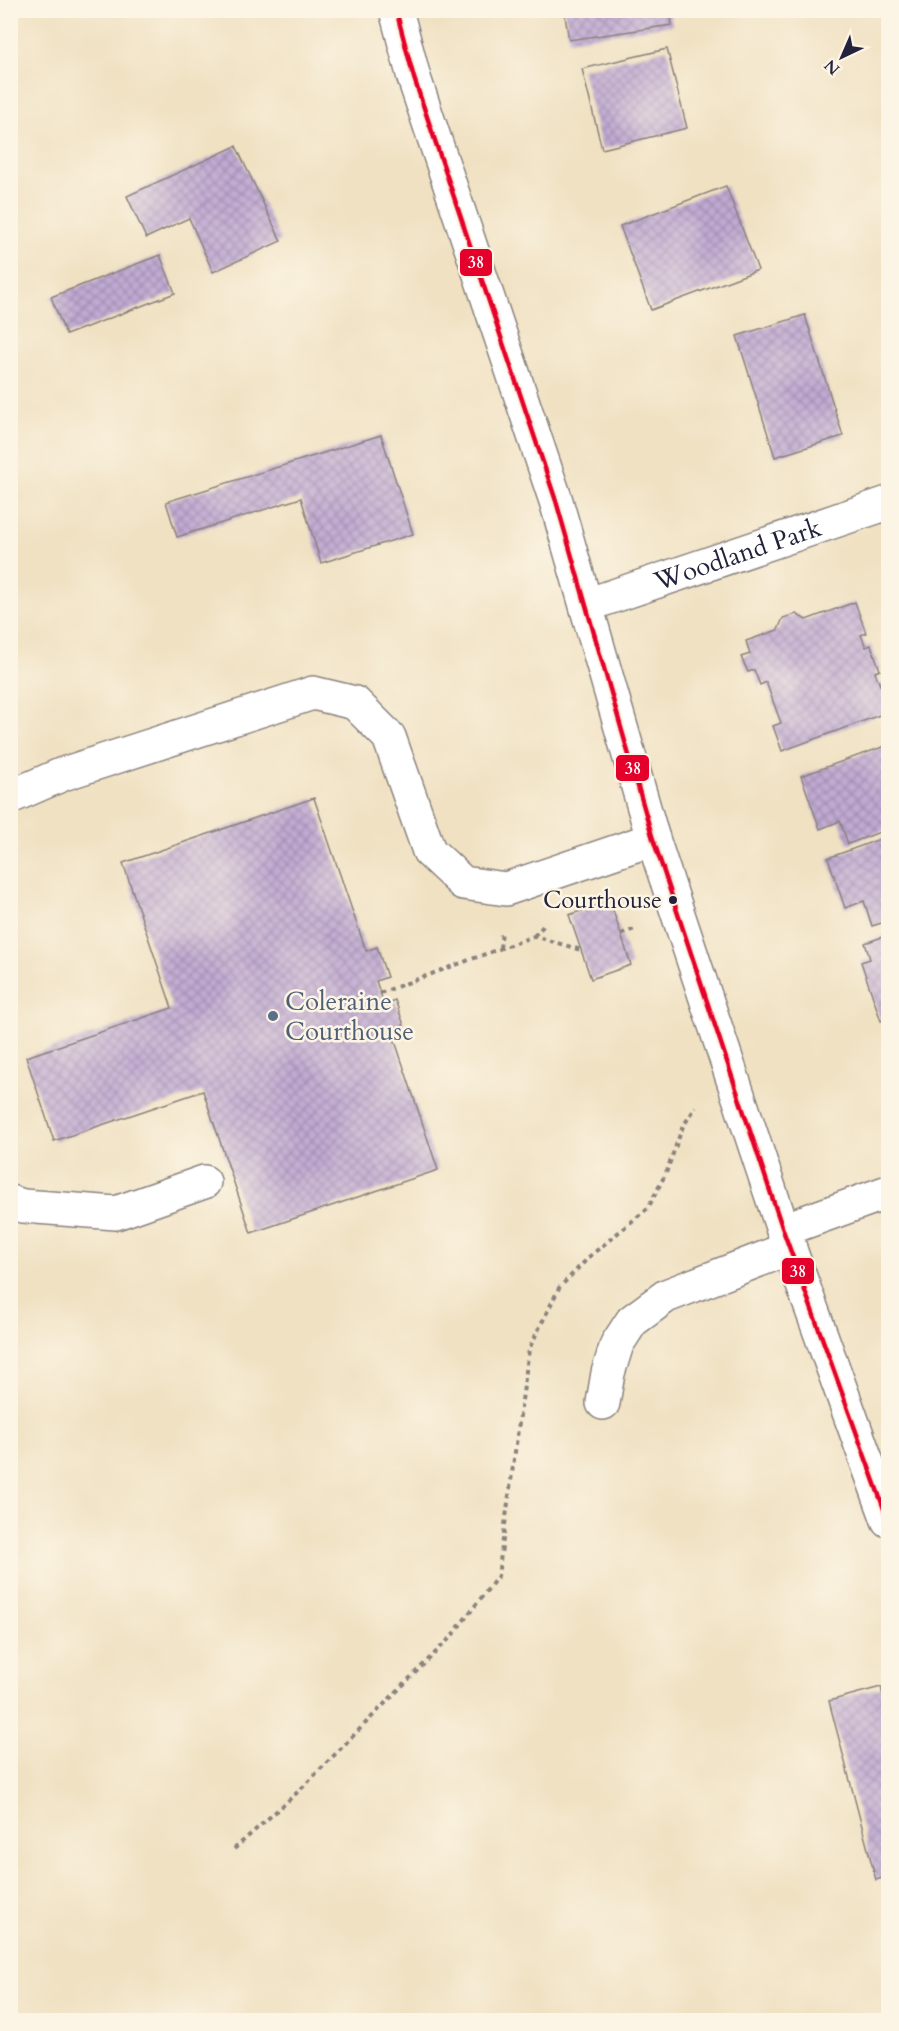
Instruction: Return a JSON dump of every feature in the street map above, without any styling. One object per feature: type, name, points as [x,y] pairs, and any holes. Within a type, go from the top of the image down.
[{"type":"street","points":[[396,10],[414,78],[552,490],[587,605],[652,839],[786,1239],[888,1520]]},
{"type":"street","name":"Woodland Park","points":[[587,605],[888,503]]},
{"type":"street","points":[[10,797],[63,774],[313,693],[356,703],[389,737],[429,851],[463,883],[506,889],[652,839]]},
{"type":"street","points":[[10,1202],[23,1206],[116,1213],[204,1182]]},
{"type":"street","points":[[603,1403],[608,1373],[617,1344],[632,1321],[666,1296],[888,1192]]},
{"type":"path","points":[[380,993],[534,936],[580,950]]},
{"type":"path","points":[[234,1849],[301,1789],[443,1644],[498,1576],[529,1349],[559,1288],[590,1256],[648,1208],[666,1173],[683,1126],[727,1062]]},
{"type":"building","points":[[564,10],[670,10],[672,25],[569,40]]},
{"type":"building","points":[[667,49],[687,128],[602,149],[582,69]]},
{"type":"building","points":[[236,146],[281,241],[213,272],[189,218],[146,238],[127,196]]},
{"type":"building","points":[[726,186],[758,270],[651,310],[620,226]]},
{"type":"building","points":[[160,255],[175,293],[66,335],[51,297]]},
{"type":"building","points":[[805,315],[843,436],[775,457],[737,336]]},
{"type":"building","points":[[381,435],[413,534],[321,563],[301,498],[177,537],[166,502]]},
{"type":"building","points":[[855,602],[866,633],[861,635],[866,647],[871,645],[880,670],[875,672],[880,685],[884,683],[888,695],[888,712],[782,751],[773,726],[781,723],[766,682],[760,685],[754,670],[748,672],[741,657],[750,654],[746,641],[778,630],[783,618],[796,614],[806,620]]},
{"type":"building","points":[[888,745],[888,829],[848,844],[840,821],[820,829],[801,776]]},
{"type":"building","name":"Coleraine Courthouse","points":[[314,798],[366,951],[377,947],[387,977],[376,981],[384,1004],[395,1000],[404,1025],[391,1029],[438,1170],[251,1233],[203,1091],[54,1141],[26,1057],[172,1008],[123,863]]},
{"type":"building","points":[[888,836],[888,921],[872,926],[864,901],[845,908],[828,858]]},
{"type":"building","points":[[610,901],[631,965],[591,979],[569,915]]},
{"type":"building","points":[[888,935],[888,1018],[881,1021],[861,962],[870,959],[865,943]]},
{"type":"building","points":[[881,1687],[888,1718],[888,1876],[876,1880],[829,1701]]},
{"type":"transit line","name":"38","points":[[396,10],[414,78],[556,501],[653,839],[783,1230],[888,1520]]},
{"type":"place","name":"Courthouse","points":[[673,900]]},
{"type":"place","name":"Coleraine Courthouse","points":[[273,1016]]}]
